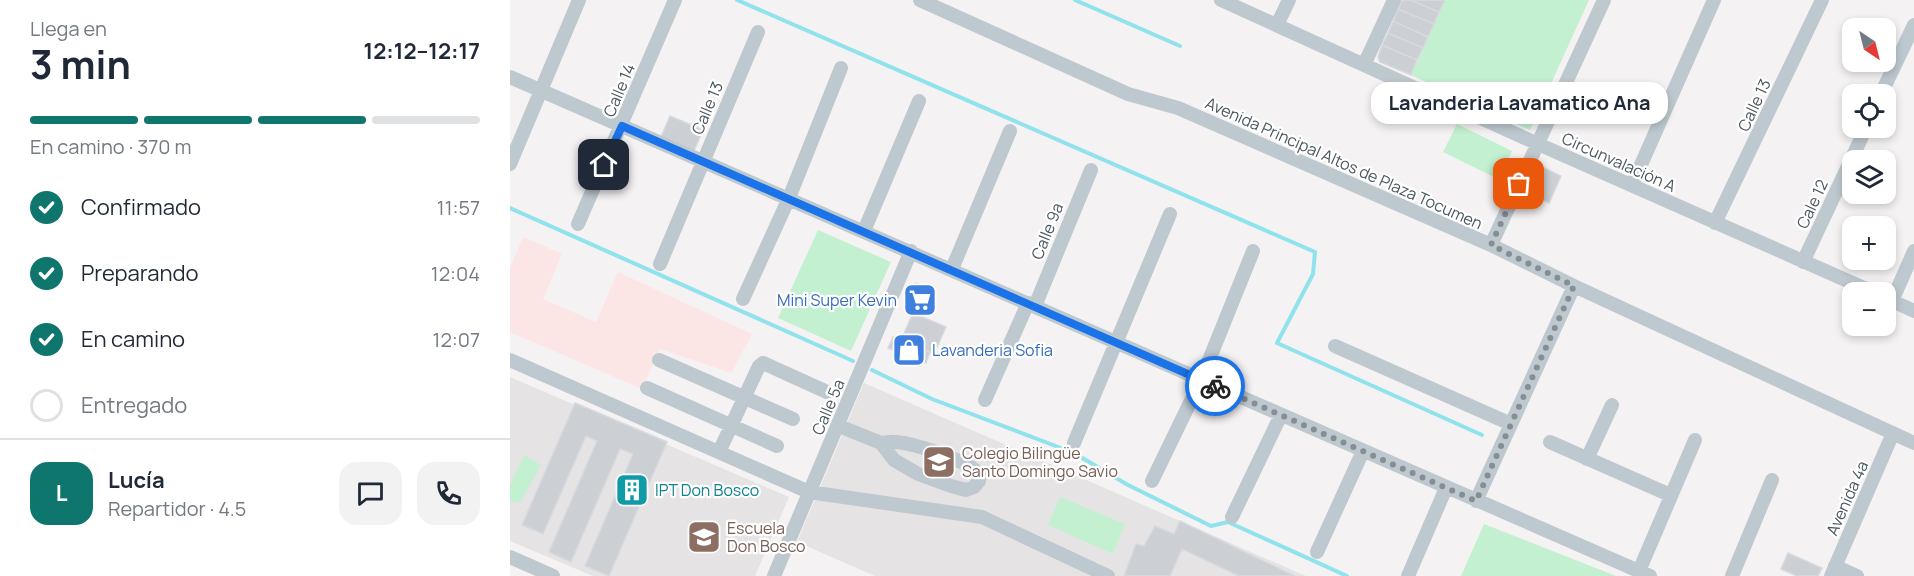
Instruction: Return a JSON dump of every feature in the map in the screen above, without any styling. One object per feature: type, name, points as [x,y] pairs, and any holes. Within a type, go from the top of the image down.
[{"type":"street","points":[[510,164],[579,0]]},
{"type":"street","name":"Calle 14","points":[[578,224],[675,0]]},
{"type":"street","name":"Avenida Principal Altos de Plaza Tocumen","points":[[921,0],[1128,94],[1178,108],[1491,245],[1574,286],[1914,443]]},
{"type":"street","name":"Circunvalación A","points":[[1221,0],[1850,282]]},
{"type":"street","points":[[1277,25],[1288,0]]},
{"type":"street","points":[[1364,65],[1394,0]]},
{"type":"street","points":[[1491,245],[1604,0]]},
{"type":"street","points":[[1632,185],[1714,0]]},
{"type":"street","name":"Calle 13","points":[[1715,223],[1822,0]]},
{"type":"street","points":[[1886,84],[1914,25]]},
{"type":"street","name":"Calle 13","points":[[660,264],[758,32]]},
{"type":"street","points":[[744,299],[789,198],[841,68]]},
{"type":"street","points":[[510,77],[1645,573],[1670,495],[1695,440]]},
{"type":"street","points":[[864,231],[919,101]]},
{"type":"street","points":[[952,269],[1010,131]]},
{"type":"street","name":"Cale 12","points":[[1803,262],[1861,138]]},
{"type":"street","name":"Calle 9a","points":[[985,400],[1091,170]]},
{"type":"street","points":[[1074,443],[1170,214]]},
{"type":"street","name":"Calle 5a","points":[[774,576],[911,251]]},
{"type":"street","points":[[1152,481],[1201,380],[1252,251]]},
{"type":"street","points":[[1896,286],[1914,251]]},
{"type":"street","points":[[1476,501],[1574,286]]},
{"type":"street","points":[[1896,302],[1914,311]]},
{"type":"street","points":[[1335,346],[1511,424]]},
{"type":"street","points":[[510,360],[809,492],[982,517],[1108,576]]},
{"type":"street","points":[[659,360],[793,419]]},
{"type":"street","points":[[719,452],[759,366],[763,363],[827,392]]},
{"type":"street","points":[[646,388],[777,446]]},
{"type":"street","points":[[1587,459],[1612,405]]},
{"type":"street","points":[[1232,517],[1281,415]]},
{"type":"street","points":[[838,426],[881,443],[894,460],[918,474],[966,490],[974,487],[979,481],[980,475],[975,469],[941,454],[893,441],[881,443]]},
{"type":"street","name":"Avenida 4a","points":[[1833,571],[1893,433]]},
{"type":"street","points":[[1550,442],[1670,495]]},
{"type":"street","points":[[1317,552],[1363,451]]},
{"type":"street","points":[[1732,576],[1773,480]]},
{"type":"street","points":[[1407,576],[1446,488]]},
{"type":"street","points":[[510,557],[547,575]]},
{"type":"street","points":[[1833,571],[1857,576]]},
{"type":"shaded area","points":[[523,237],[562,254],[543,299],[596,322],[618,272],[752,334],[731,373],[660,349],[642,389],[510,332],[510,268]]},
{"type":"shaded area","points":[[510,377],[789,497],[755,576],[593,576],[510,541]]},
{"type":"shaded area","name":"Colegio Bilingüe Santo Domingo Savio","points":[[864,383],[1306,576],[875,576],[797,542]]},
{"type":"green space","points":[[1445,0],[1589,0],[1530,130],[1411,75]]},
{"type":"green space","points":[[1457,124],[1512,151],[1498,179],[1443,152]]},
{"type":"green space","points":[[818,230],[891,262],[851,351],[778,318]]},
{"type":"green space","points":[[524,455],[541,465],[520,503],[510,501],[510,485]]},
{"type":"green space","points":[[1060,497],[1125,524],[1113,554],[1048,525]]},
{"type":"green space","points":[[1484,524],[1616,576],[1461,576]]},
{"type":"building","points":[[1402,0],[1410,0],[1439,12],[1434,24],[1398,9]]},
{"type":"building","points":[[1410,0],[1445,0],[1439,12]]},
{"type":"building","points":[[1398,9],[1434,24],[1428,37],[1393,21]]},
{"type":"building","points":[[1393,21],[1428,37],[1423,48],[1388,33]]},
{"type":"building","points":[[1388,33],[1423,48],[1417,60],[1382,45]]},
{"type":"building","points":[[1382,45],[1417,60],[1411,75],[1380,62],[1378,57]]},
{"type":"building","points":[[670,116],[703,130],[694,151],[661,137]]},
{"type":"building","points":[[1538,165],[1561,176],[1549,203],[1525,192]]},
{"type":"building","name":"Mini Super Kevin","points":[[916,283],[935,291],[923,317],[905,309]]},
{"type":"building","points":[[913,313],[946,327],[934,354],[901,340]]},
{"type":"building","name":"Lavanderia Sofia","points":[[893,337],[930,352],[926,363],[888,348]]},
{"type":"building","name":"IPT Don Bosco","points":[[575,403],[667,442],[609,576],[585,566],[633,454],[620,449],[571,562],[549,552],[597,441],[586,436],[543,534],[522,525]]},
{"type":"building","points":[[1180,521],[1295,576],[1239,576],[1182,549],[1170,576],[1124,576],[1136,544],[1144,546],[1155,526],[1174,534]]},
{"type":"building","points":[[1788,553],[1822,568],[1818,576],[1797,576],[1781,569]]},
{"type":"waterway","points":[[737,0],[1315,252],[1313,274],[1277,343],[1482,435]]},
{"type":"waterway","points":[[1075,0],[1180,46]]},
{"type":"waterway","points":[[510,208],[853,361]]},
{"type":"waterway","points":[[872,370],[932,399],[1074,453],[1128,485],[1211,526],[1228,522],[1347,576]]},
{"type":"way so far","points":[[1215,386],[1476,501],[1574,286],[1491,245],[1519,184]]},
{"type":"place","name":"Lavanderia Lavamatico Ana","points":[[1519,184]]},
{"type":"place","name":"Mini Super Kevin","points":[[920,300]]},
{"type":"place","name":"Lavanderia Sofia","points":[[909,350]]},
{"type":"place","name":"Colegio Bilingüe Santo Domingo Savio","points":[[939,462]]},
{"type":"place","name":"IPT Don Bosco","points":[[632,490]]},
{"type":"place","name":"Escuela Don Bosco","points":[[704,537]]},
{"type":"route","points":[[604,165],[622,126],[1215,386]]}]
